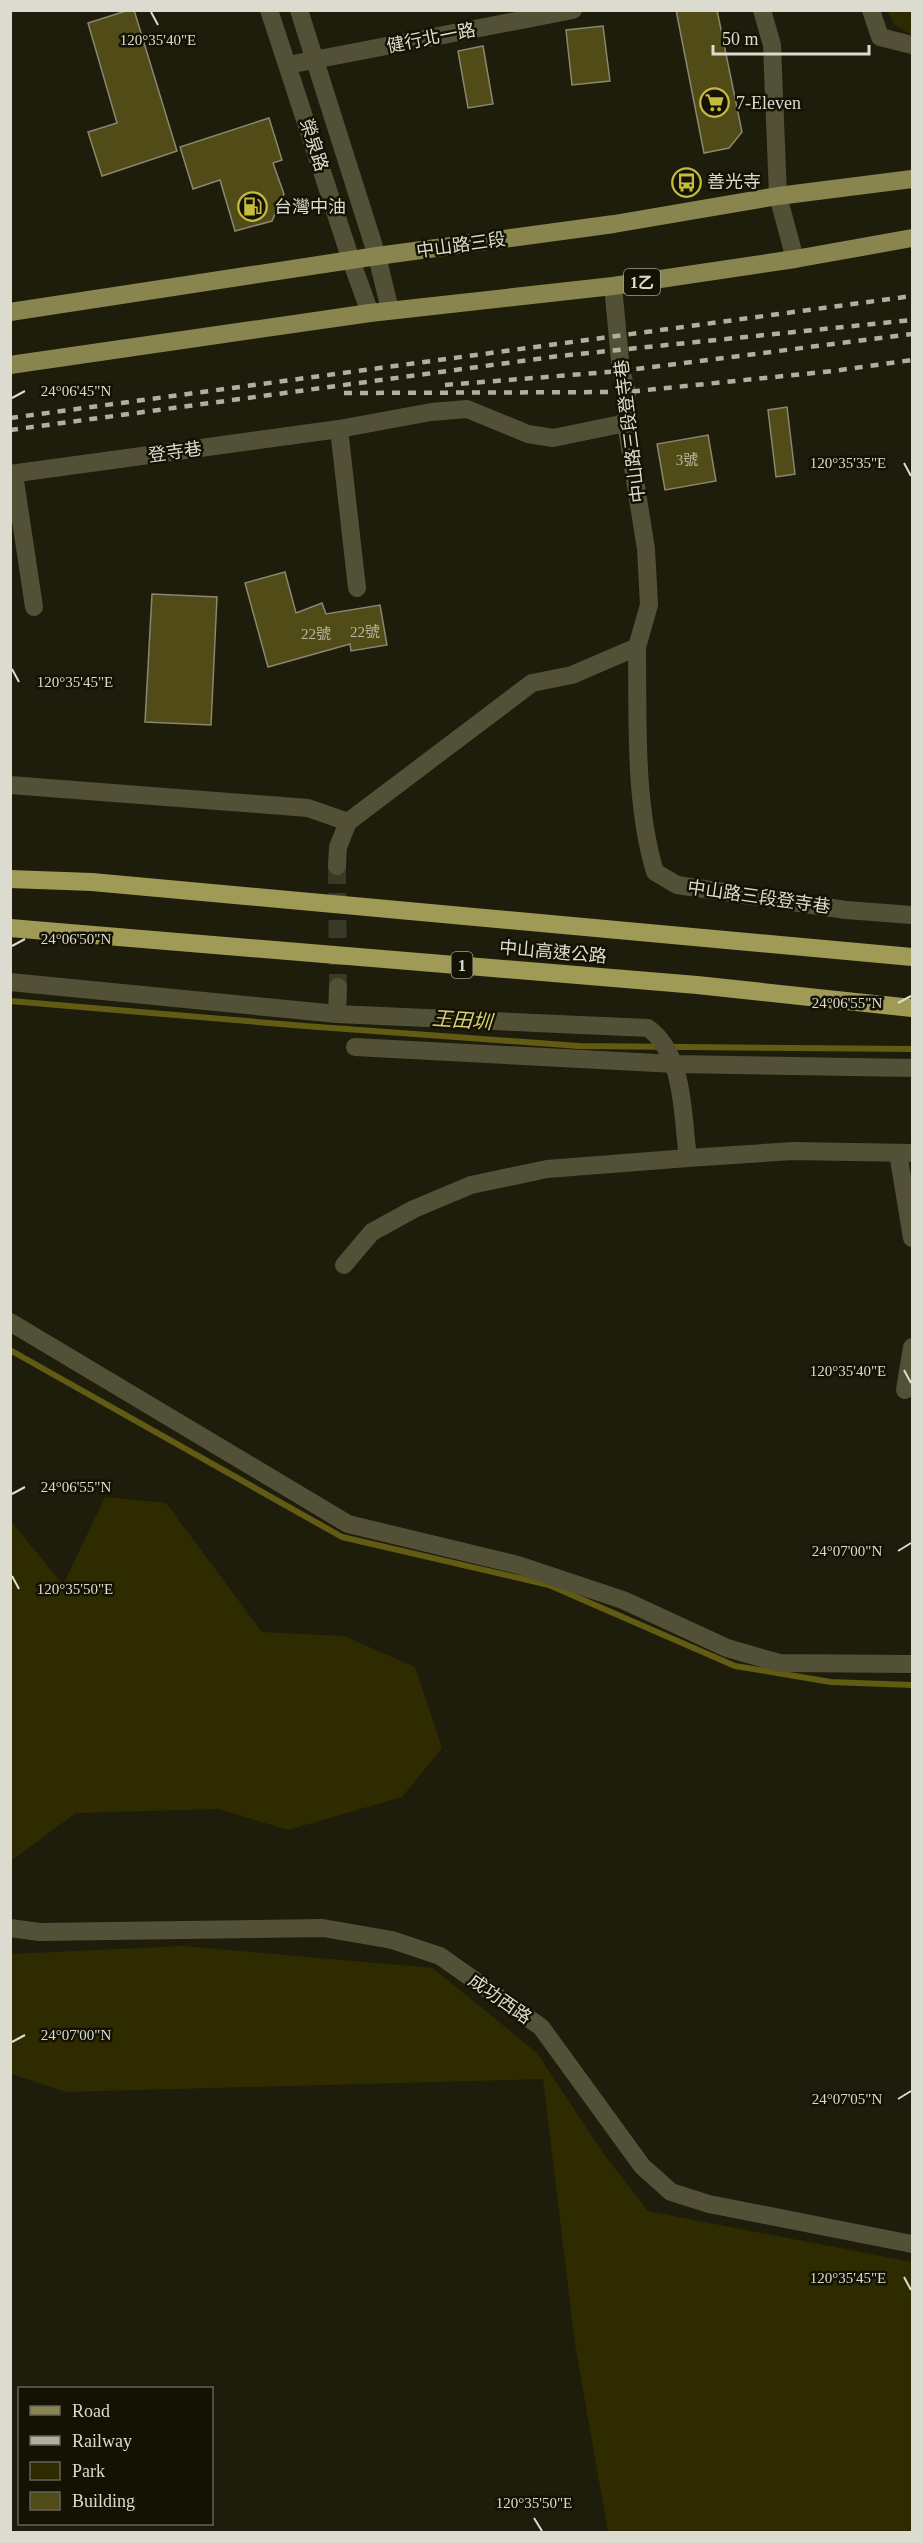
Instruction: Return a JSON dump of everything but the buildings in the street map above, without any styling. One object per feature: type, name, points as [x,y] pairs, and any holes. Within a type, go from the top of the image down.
[{"type":"highway","name":"中山高速公路","points":[[10,879],[92,882],[912,957]]},
{"type":"highway","name":"中山高速公路","points":[[10,928],[697,985],[912,1008]]},
{"type":"main road","name":"中山路三段","points":[[10,312],[376,256],[614,224],[778,196],[912,179]]},
{"type":"main road","name":"1乙","points":[[10,365],[390,310],[613,286],[795,259],[912,238]]},
{"type":"street","name":"榮泉路","points":[[269,10],[370,313]]},
{"type":"street","name":"榮泉路","points":[[299,10],[376,256],[390,310]]},
{"type":"street","name":"健行北一路","points":[[288,66],[573,10]]},
{"type":"street","points":[[762,10],[772,45],[778,196],[795,259]]},
{"type":"street","points":[[871,10],[880,37],[912,45]]},
{"type":"street","name":"中山路三段登寺巷","points":[[613,286],[621,371],[627,392],[626,423],[646,549],[649,605],[637,647],[639,746],[646,843],[655,872],[677,885],[846,910],[912,915]]},
{"type":"street","name":"登寺巷","points":[[12,474],[339,429],[431,412],[468,409],[528,434],[553,438],[626,423]]},
{"type":"street","points":[[339,429],[357,588]]},
{"type":"street","points":[[12,474],[34,607]]},
{"type":"street","points":[[337,866],[338,847],[348,822],[532,683],[572,675],[637,647]]},
{"type":"street","points":[[10,785],[308,808],[348,822]]},
{"type":"street","points":[[10,982],[337,1014],[648,1028],[661,1038],[675,1064],[688,1158]]},
{"type":"street","points":[[337,1014],[338,987]]},
{"type":"street","points":[[355,1047],[675,1064],[912,1068]]},
{"type":"street","points":[[344,1264],[372,1232],[414,1209],[471,1185],[547,1169],[793,1150],[905,1153],[912,1238]]},
{"type":"street","points":[[10,1322],[348,1524],[518,1565],[623,1600],[727,1648],[779,1663],[912,1664]]},
{"type":"street","points":[[905,1390],[912,1347]]},
{"type":"street","name":"成功西路","points":[[10,1928],[40,1932],[323,1928],[392,1940],[440,1956],[541,2027],[642,2166],[671,2192],[709,2204],[912,2244]]},
{"type":"green space","points":[[887,11],[912,11],[912,35],[895,25]]},
{"type":"green space","points":[[105,1497],[166,1503],[262,1632],[344,1636],[415,1667],[442,1748],[402,1797],[288,1830],[219,1809],[76,1813],[11,1861],[11,1521],[63,1585]]},
{"type":"green space","points":[[183,1946],[433,1968],[537,2053],[603,2153],[648,2211],[912,2262],[912,2532],[608,2532],[575,2344],[543,2079],[66,2092],[11,2074],[11,1954]]},
{"type":"waterway","name":"王田圳","points":[[10,1001],[579,1046],[912,1049]]},
{"type":"waterway","points":[[10,1350],[342,1537],[549,1585],[735,1666],[831,1682],[912,1685]]},
{"type":"tunnel","points":[[337,866],[338,987]]},
{"type":"railway","points":[[10,418],[912,296]]},
{"type":"railway","points":[[10,430],[559,356],[912,320]]},
{"type":"railway","points":[[445,385],[621,371],[912,334]]},
{"type":"railway","points":[[344,393],[627,392],[833,371],[912,360]]},
{"type":"place","name":"7-Eleven","points":[[715,103]]},
{"type":"place","name":"善光寺","points":[[686,182]]},
{"type":"place","name":"台灣中油","points":[[253,207]]}]
